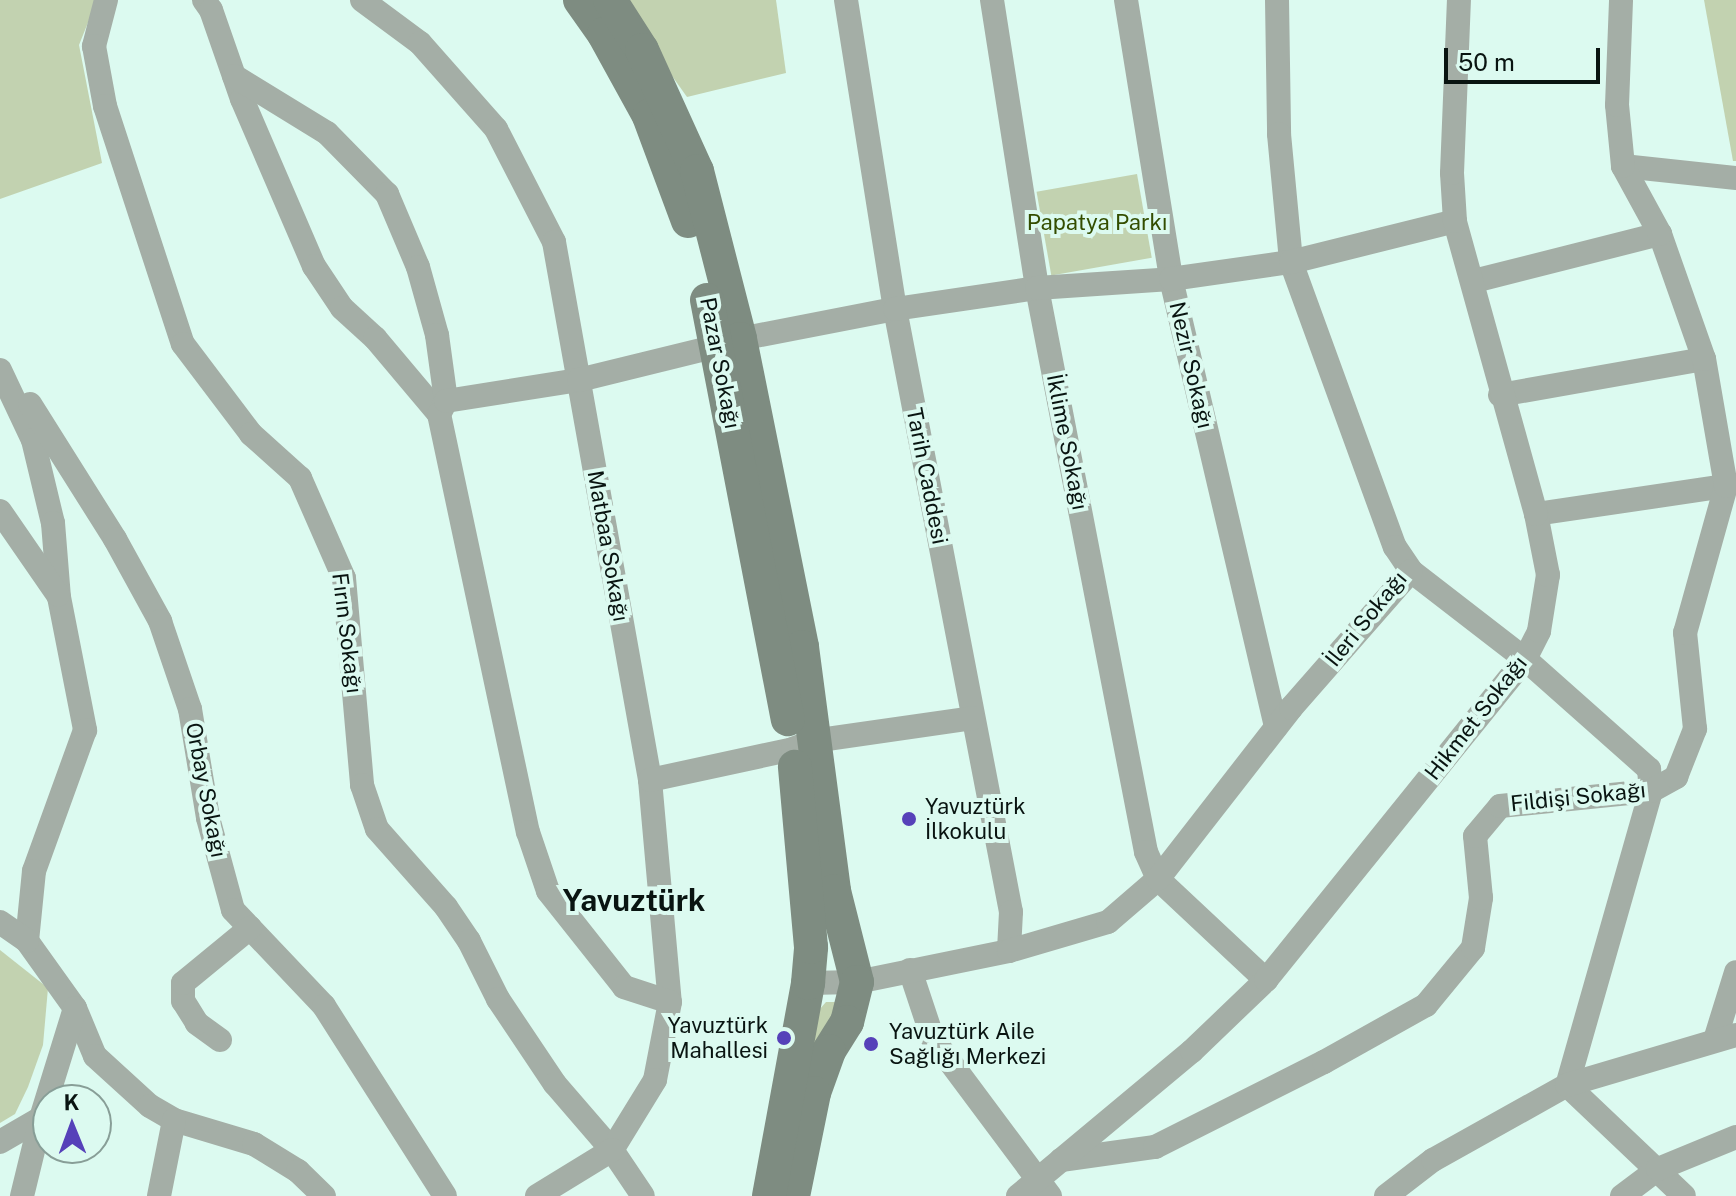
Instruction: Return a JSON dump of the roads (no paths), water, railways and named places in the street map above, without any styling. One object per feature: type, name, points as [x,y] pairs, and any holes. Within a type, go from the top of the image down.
[{"type":"main road","name":"Pazar Sokağı","points":[[580,0],[604,34],[649,116],[676,182],[728,342]]},
{"type":"main road","name":"Pazar Sokağı","points":[[610,0],[642,50],[697,171],[803,745],[857,982]]},
{"type":"main road","name":"Pazar Sokağı","points":[[769,1196],[808,983],[811,947],[803,745]]},
{"type":"main road","points":[[793,1196],[814,1093],[829,1051],[847,1022],[857,982]]},
{"type":"street","name":"Fırın Sokağı","points":[[106,0],[94,46],[105,106],[183,344],[251,434],[300,478],[344,578],[362,785],[377,829],[446,907],[469,941],[498,999],[555,1084],[612,1150],[643,1196]]},
{"type":"street","points":[[204,0],[211,10],[234,76],[314,266],[342,308],[442,407]]},
{"type":"street","name":"Matbaa Sokağı","points":[[362,0],[420,43],[496,129],[554,242],[650,780],[670,1002],[655,1080],[612,1150]]},
{"type":"street","name":"Tarih Caddesi","points":[[846,0],[895,309],[1011,912],[1009,951]]},
{"type":"street","name":"İklime Sokağı","points":[[992,0],[1037,288],[1146,852],[1158,879]]},
{"type":"street","name":"Nezir Sokağı","points":[[1126,0],[1171,279],[1276,727]]},
{"type":"street","name":"İleri Sokağı","points":[[808,983],[857,982],[1009,951],[1108,922],[1158,879],[1276,727],[1411,571],[1395,547],[1291,262],[1279,134],[1277,0]]},
{"type":"street","name":"Hikmet Sokağı","points":[[1061,1160],[1192,1051],[1266,980],[1525,659],[1539,631],[1548,575],[1536,514],[1500,395],[1474,281],[1455,221],[1452,173],[1459,0]]},
{"type":"street","name":"Fildişi Sokağı","points":[[1061,1160],[1155,1147],[1324,1062],[1426,1005],[1473,948],[1481,898],[1475,836],[1500,806],[1651,791],[1676,777],[1695,729],[1685,633],[1726,486],[1704,359],[1660,234],[1623,166],[1617,105],[1621,0]]},
{"type":"street","points":[[234,76],[327,133],[387,194],[418,267],[437,335],[442,407],[528,832],[548,891],[624,987],[670,1002]]},
{"type":"street","points":[[1623,166],[1736,178]]},
{"type":"street","points":[[442,407],[579,380],[728,342],[895,309],[1037,288],[1171,279],[1291,262],[1455,221]]},
{"type":"street","points":[[1474,281],[1660,234]]},
{"type":"street","points":[[1500,395],[1704,359]]},
{"type":"street","name":"Orbay Sokağı","points":[[0,361],[115,539],[160,621],[190,709],[208,818],[233,910],[324,1006],[445,1196]]},
{"type":"street","points":[[0,370],[33,440],[53,523],[59,597],[85,730],[34,871],[27,941]]},
{"type":"street","points":[[1536,514],[1726,486]]},
{"type":"street","points":[[0,511],[59,597]]},
{"type":"street","points":[[1411,571],[1525,659],[1649,769],[1651,791],[1567,1085]]},
{"type":"street","points":[[650,780],[803,745],[972,718]]},
{"type":"street","points":[[1158,879],[1266,980]]},
{"type":"street","points":[[0,922],[27,941],[75,1008],[95,1056],[150,1106],[174,1120],[254,1144],[298,1171],[324,1196]]},
{"type":"street","points":[[220,1040],[197,1023],[183,1001],[183,983],[250,928]]},
{"type":"street","points":[[910,970],[933,1039],[1044,1187]]},
{"type":"street","points":[[1386,1196],[1433,1160],[1567,1085],[1725,1038],[1736,972]]},
{"type":"street","points":[[52,1084],[75,1008]]},
{"type":"street","points":[[1567,1085],[1684,1196]]},
{"type":"street","points":[[159,1196],[174,1120]]},
{"type":"street","points":[[0,1142],[32,1123]]},
{"type":"street","points":[[1622,1196],[1658,1169],[1736,1137]]},
{"type":"street","points":[[537,1196],[612,1150]]},
{"type":"street","points":[[22,1196],[32,1155]]},
{"type":"street","points":[[1018,1196],[1044,1187],[1061,1160]]},
{"type":"place","name":"Yavuztürk İlkokulu","points":[[909,819]]},
{"type":"place","name":"Yavuztürk Mahallesi","points":[[784,1038]]},
{"type":"place","name":"Yavuztürk Aile Sağlığı Merkezi","points":[[871,1044]]},
{"type":"district","name":"Yavuztürk","points":[[634,900]]},
{"type":"park label","name":"Papatya Parkı","points":[[1097,223]]}]
